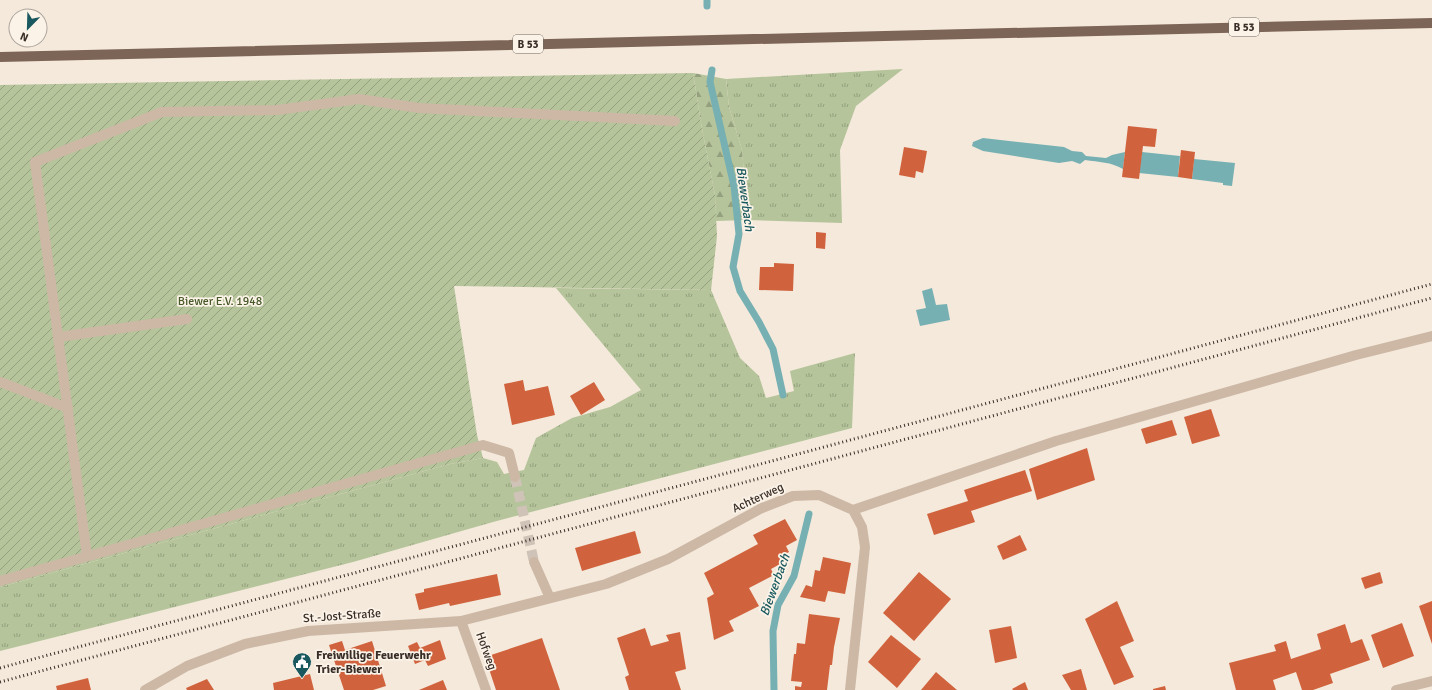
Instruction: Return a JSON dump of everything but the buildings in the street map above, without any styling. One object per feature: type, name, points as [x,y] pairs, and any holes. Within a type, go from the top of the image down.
[{"type":"main road","name":"B 53","points":[[0,57],[1432,23]]},
{"type":"street","points":[[87,556],[35,162],[162,112],[277,110],[359,99],[419,108],[675,122]]},
{"type":"street","points":[[58,337],[188,319]]},
{"type":"street","points":[[850,690],[866,547],[862,526],[853,510],[1056,441],[1349,357],[1432,336]]},
{"type":"street","points":[[0,382],[68,408]]},
{"type":"street","points":[[0,581],[483,445],[509,453],[515,477]]},
{"type":"street","name":"Achterweg","points":[[550,598],[606,584],[668,559],[762,508],[793,496],[819,495],[853,510]]},
{"type":"street","points":[[534,562],[550,598]]},
{"type":"street","name":"St.-Jost-Straße","points":[[145,690],[187,666],[245,644],[308,631],[461,621],[550,598]]},
{"type":"street","name":"Hofweg","points":[[461,621],[486,690]]},
{"type":"street","points":[[1396,690],[1432,681]]},
{"type":"green space","points":[[903,69],[856,106],[840,150],[842,223],[748,220],[742,150],[729,107],[726,79]]},
{"type":"green space","points":[[693,73],[726,79],[729,107],[742,150],[748,220],[716,221],[715,195]]},
{"type":"green space","name":"Biewer E.V. 1948","points":[[693,73],[715,195],[717,236],[711,290],[454,286],[477,435],[483,458],[450,464],[0,587],[0,85]]},
{"type":"green space","points":[[556,288],[711,290],[740,358],[759,376],[766,398],[794,391],[790,371],[855,353],[852,428],[493,522],[353,562],[0,651],[0,587],[450,464],[483,458],[497,462],[504,474],[524,470],[536,438],[572,418],[610,407],[641,390]]},
{"type":"water","points":[[983,138],[1064,147],[1072,151],[1082,152],[1086,156],[1106,158],[1125,152],[1123,169],[1109,164],[1085,160],[1080,164],[1072,161],[1059,163],[983,151],[972,146],[973,142]]},
{"type":"water","points":[[1142,152],[1180,156],[1178,177],[1139,173]]},
{"type":"water","points":[[1194,159],[1235,163],[1232,186],[1223,185],[1223,183],[1192,179]]},
{"type":"water","points":[[932,288],[936,305],[947,304],[950,320],[920,326],[916,310],[926,308],[922,291]]},
{"type":"waterway","name":"Biewerbach","points":[[707,0],[707,6]]},
{"type":"waterway","name":"Biewerbach","points":[[712,70],[710,82],[734,186],[739,234],[733,267],[740,291],[773,349],[783,395]]},
{"type":"waterway","name":"Biewerbach","points":[[774,690],[773,631],[778,605],[794,576],[809,514]]},
{"type":"tunnel","points":[[515,477],[534,562]]},
{"type":"railway","points":[[0,668],[1432,284]]},
{"type":"railway","points":[[0,682],[1432,298]]},
{"type":"place","name":"Freiwillige Feuerwehr Trier-Biewer","points":[[302,679]]}]
